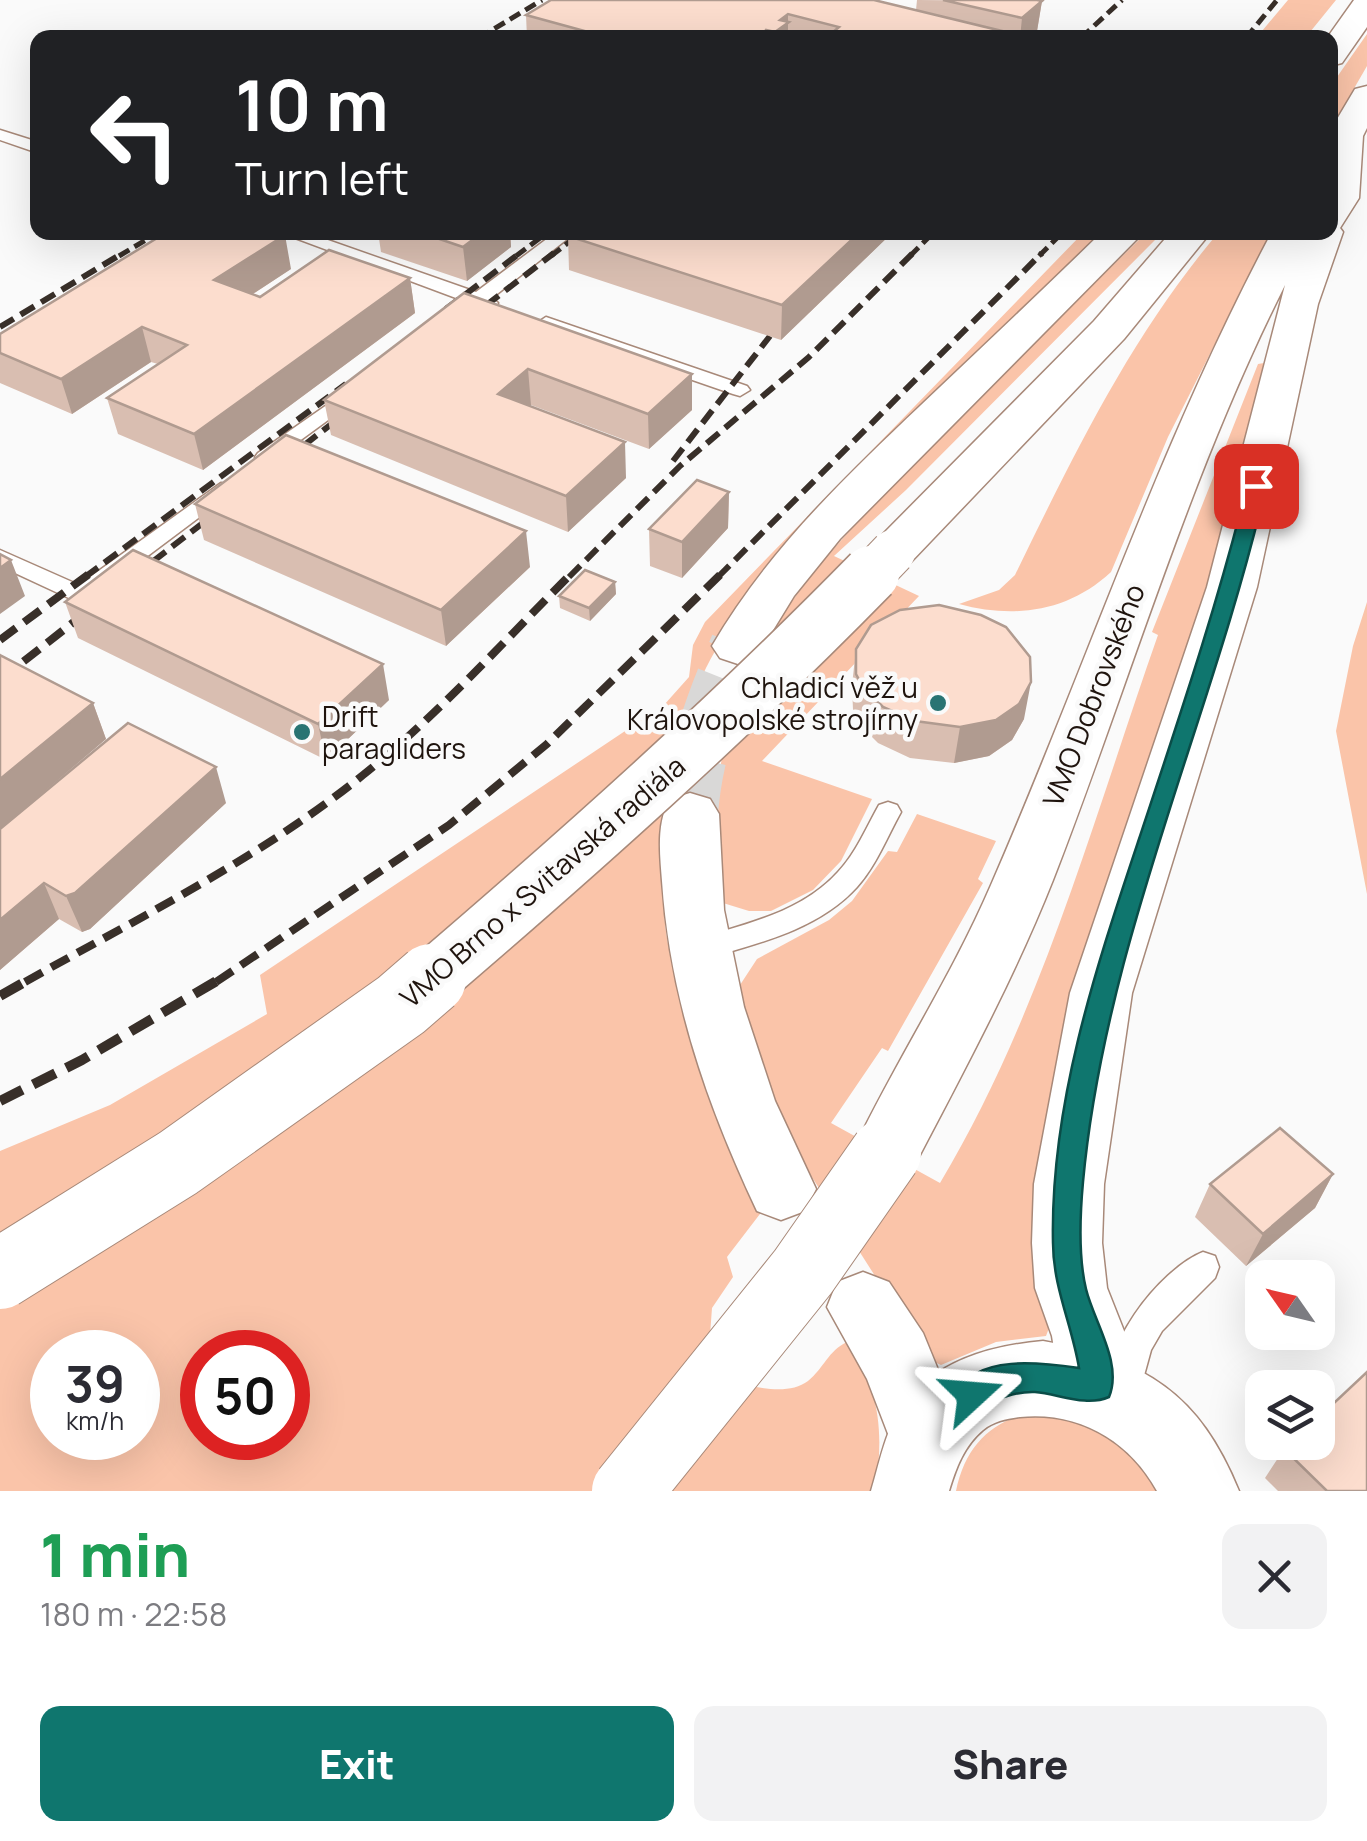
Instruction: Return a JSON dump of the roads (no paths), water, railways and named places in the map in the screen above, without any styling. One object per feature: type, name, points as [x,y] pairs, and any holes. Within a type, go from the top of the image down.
[{"type":"main road","points":[[1327,30],[1360,0]]},
{"type":"main road","points":[[1338,45],[1367,4]]},
{"type":"main road","points":[[1338,147],[1367,96]]},
{"type":"main road","points":[[1338,165],[1338,202]]},
{"type":"main road","points":[[738,646],[751,620],[795,562],[874,476],[1117,240]]},
{"type":"main road","name":"VMO Brno x Svitavská radiála","points":[[0,1274],[178,1163],[400,1006],[608,828],[777,670],[1109,330],[1185,240]]},
{"type":"main road","name":"VMO Dobrovského","points":[[627,1491],[803,1272],[886,1153],[952,1031],[1020,886],[1160,515],[1225,364],[1288,240]]},
{"type":"main road","points":[[1111,1393],[1071,1288],[1067,1242],[1069,1184],[1101,993],[1232,587],[1298,304],[1321,240]]},
{"type":"main road","points":[[690,814],[688,860],[701,950],[730,1072],[781,1189]]},
{"type":"main road","points":[[863,1307],[897,1359],[918,1464]]},
{"type":"main road","points":[[918,1464],[954,1406],[990,1384],[1032,1376],[1111,1393],[1160,1430],[1193,1473],[1200,1491]]},
{"type":"lane","points":[[0,135],[30,145]]},
{"type":"lane","points":[[310,240],[740,390]]},
{"type":"lane","points":[[431,335],[557,240]]},
{"type":"lane","points":[[0,556],[80,595],[367,382]]},
{"type":"lane","points":[[701,950],[791,920],[820,904],[859,865],[888,812]]},
{"type":"lane","points":[[1111,1393],[1130,1352],[1167,1295],[1202,1267]]},
{"type":"tunnel","points":[[690,814],[706,728],[738,646]]},
{"type":"railway","points":[[492,30],[542,0]]},
{"type":"railway","points":[[534,30],[581,0]]},
{"type":"railway","points":[[1090,30],[1122,0]]},
{"type":"railway","points":[[1253,30],[1277,0]]},
{"type":"railway","points":[[119,256],[146,240]]},
{"type":"railway","points":[[520,253],[537,240]]},
{"type":"railway","points":[[551,256],[572,240]]},
{"type":"railway","points":[[569,577],[680,466],[809,357],[926,240]]},
{"type":"railway","points":[[721,574],[1055,240]]},
{"type":"railway","points":[[0,327],[123,253]]},
{"type":"railway","points":[[446,309],[520,253]]},
{"type":"railway","points":[[516,256],[520,253]]},
{"type":"railway","points":[[467,320],[554,253]]},
{"type":"railway","points":[[673,461],[770,336]]},
{"type":"railway","points":[[85,577],[346,384]]},
{"type":"railway","points":[[285,460],[352,408]]},
{"type":"railway","points":[[134,576],[221,509]]},
{"type":"railway","points":[[0,640],[89,574]]},
{"type":"railway","points":[[25,982],[198,885],[324,805],[418,728],[571,574]]},
{"type":"railway","points":[[216,982],[449,825],[547,744],[721,574]]},
{"type":"railway","points":[[718,577],[721,574]]},
{"type":"railway","points":[[0,680],[94,606]]},
{"type":"railway","points":[[0,996],[30,979]]},
{"type":"railway","points":[[0,1101],[82,1060],[220,979]]},
{"type":"place","name":"Chladicí věž u Královopolské strojírny","points":[[938,703]]},
{"type":"place","name":"Drift paragliders","points":[[302,732]]}]
